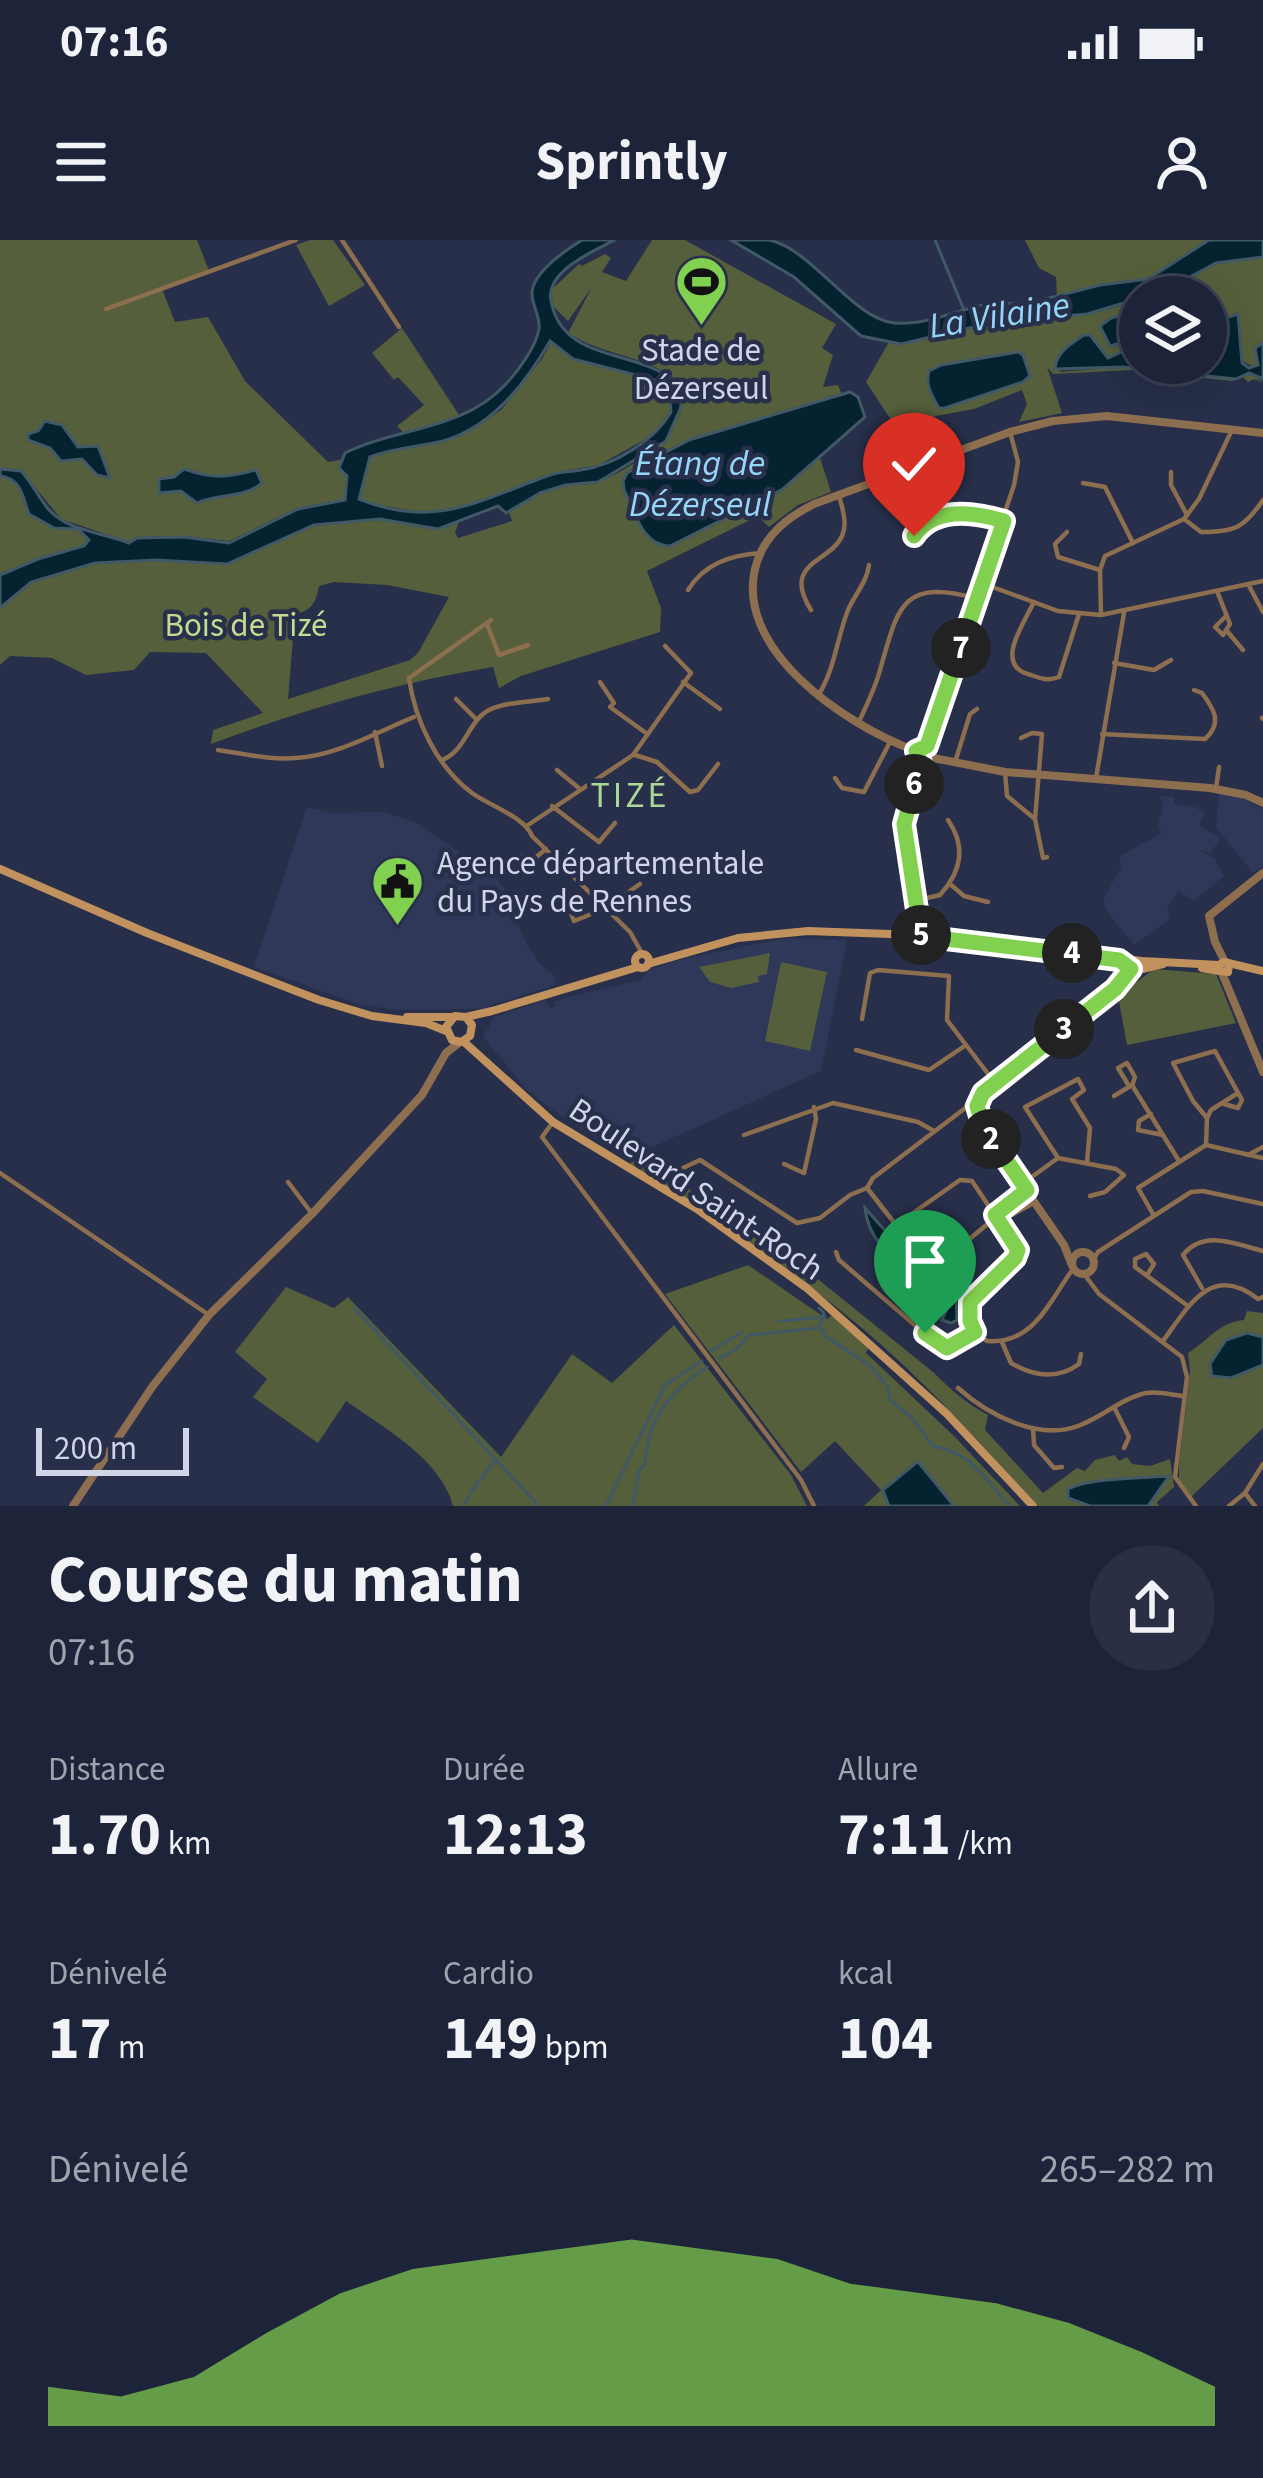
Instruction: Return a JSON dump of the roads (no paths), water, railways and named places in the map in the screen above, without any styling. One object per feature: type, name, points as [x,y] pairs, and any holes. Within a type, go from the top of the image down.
[{"type":"main road","points":[[0,869],[147,933],[352,1011],[390,1016],[466,1017],[641,960],[792,932],[916,937],[1078,954],[1136,966],[1263,971]]},
{"type":"main road","name":"Boulevard Saint-Roch","points":[[352,1011],[426,1023],[447,1033],[489,1061],[553,1123],[697,1209],[808,1289],[947,1414],[1033,1506]]},
{"type":"main road","points":[[461,1042],[492,1011]]},
{"type":"main road","points":[[447,1033],[453,1017]]},
{"type":"main road","name":"Boulevard Saint-Roch","points":[[466,1017],[489,1061]]},
{"type":"street","points":[[106,309],[296,240]]},
{"type":"street","points":[[342,240],[399,327]]},
{"type":"street","points":[[927,746],[916,751],[858,724],[775,652],[756,619],[752,583],[760,553],[788,519],[839,495],[1053,421],[1107,416],[1263,433]]},
{"type":"street","points":[[1101,615],[1100,570],[1109,553],[1185,517],[1199,500],[1232,430]]},
{"type":"street","points":[[933,758],[927,746],[984,584],[1018,462],[1010,433]]},
{"type":"street","points":[[1171,472],[1171,485],[1185,517],[1201,532],[1240,528],[1263,500]]},
{"type":"street","points":[[1083,483],[1106,487],[1133,543]]},
{"type":"street","points":[[811,610],[802,597],[802,581],[817,556],[838,543],[843,534],[839,495]]},
{"type":"street","points":[[914,536],[931,521],[960,513],[1004,521]]},
{"type":"street","points":[[1066,532],[1055,544],[1058,557],[1100,570]]},
{"type":"street","points":[[688,590],[699,572],[760,553]]},
{"type":"street","points":[[819,694],[869,565]]},
{"type":"street","points":[[984,584],[1078,614],[1101,615],[1263,580]]},
{"type":"street","points":[[1248,584],[1263,612]]},
{"type":"street","points":[[858,724],[902,607],[946,590],[978,599]]},
{"type":"street","points":[[1217,591],[1230,625],[1223,635],[1215,627],[1226,616]]},
{"type":"street","points":[[1034,602],[1010,654],[1021,673],[1048,680],[1059,677],[1078,614]]},
{"type":"street","points":[[1096,778],[1124,613]]},
{"type":"street","points":[[528,644],[499,656],[489,622],[409,678],[417,716],[442,760],[469,790],[528,825],[532,836],[636,941],[641,960]]},
{"type":"street","points":[[1227,631],[1243,650]]},
{"type":"street","points":[[528,825],[633,755],[691,673],[665,646]]},
{"type":"street","points":[[1114,662],[1154,670],[1171,660]]},
{"type":"street","points":[[600,682],[614,703],[610,707],[646,734]]},
{"type":"street","points":[[683,682],[720,709]]},
{"type":"street","points":[[1102,734],[1205,739],[1216,726],[1216,717],[1202,693],[1194,690]]},
{"type":"street","points":[[456,699],[478,721]]},
{"type":"street","points":[[442,760],[452,757],[492,708],[548,699]]},
{"type":"street","points":[[954,765],[970,714],[977,709]]},
{"type":"street","points":[[218,750],[301,758],[334,750],[417,716]]},
{"type":"street","points":[[375,732],[382,766]]},
{"type":"street","points":[[1021,738],[1042,734],[1035,819],[1042,858],[1047,857]]},
{"type":"street","points":[[835,778],[842,788],[864,792],[890,742]]},
{"type":"street","points":[[916,751],[921,763],[904,824],[917,900],[916,937]]},
{"type":"street","points":[[633,755],[657,762],[690,792],[698,790],[718,764]]},
{"type":"street","points":[[921,763],[933,758],[1005,772],[1216,789],[1263,803]]},
{"type":"street","points":[[1216,789],[1220,767]]},
{"type":"street","points":[[556,770],[580,789]]},
{"type":"street","points":[[1005,772],[1007,796],[1035,819]]},
{"type":"street","points":[[552,806],[599,842],[614,824]]},
{"type":"street","points":[[917,900],[940,895],[961,856],[956,831],[948,820]]},
{"type":"street","points":[[516,856],[535,858],[546,849]]},
{"type":"street","points":[[1263,873],[1210,915],[1215,942],[1263,1072]]},
{"type":"street","points":[[569,908],[574,921],[607,908],[640,884]]},
{"type":"street","points":[[950,884],[964,896],[988,902]]},
{"type":"street","points":[[682,1168],[700,1160],[797,1222],[820,1218],[867,1188],[873,1178],[957,1112],[973,1108],[983,1093],[1115,989],[1136,966]]},
{"type":"street","points":[[862,1019],[870,973],[949,976],[945,1014],[995,1083]]},
{"type":"street","points":[[446,1053],[447,1033]]},
{"type":"street","points":[[73,1506],[152,1387],[209,1315],[312,1214],[422,1095],[446,1053],[461,1042]]},
{"type":"street","points":[[856,1050],[929,1070],[966,1045]]},
{"type":"street","points":[[1207,1118],[1173,1063],[1214,1052],[1242,1105],[1224,1105]]},
{"type":"street","points":[[1058,1159],[1025,1107],[1078,1079],[1084,1090],[1072,1099]]},
{"type":"street","points":[[1114,1096],[1131,1086],[1179,1161]]},
{"type":"street","points":[[1064,1088],[1090,1129],[1087,1162]]},
{"type":"street","points":[[1206,1145],[1211,1110],[1238,1094]]},
{"type":"street","points":[[744,1135],[814,1107],[846,1104],[918,1122],[934,1131]]},
{"type":"street","points":[[784,1164],[804,1173],[816,1118],[814,1107]]},
{"type":"street","points":[[973,1108],[1099,1294],[1182,1357],[1186,1367],[1175,1477],[1193,1504]]},
{"type":"street","points":[[1150,1114],[1139,1121],[1138,1130],[1163,1135]]},
{"type":"street","points":[[553,1123],[542,1137],[801,1480],[814,1506]]},
{"type":"street","points":[[1153,1214],[1138,1188],[1206,1145],[1263,1158]]},
{"type":"street","points":[[1248,1155],[1263,1147]]},
{"type":"street","points":[[949,1256],[1058,1159],[1116,1168],[1124,1175],[1105,1192],[1090,1196]]},
{"type":"street","points":[[0,1174],[209,1315]]},
{"type":"street","points":[[867,1188],[896,1225],[966,1179],[972,1181],[1018,1250],[970,1302],[975,1332],[988,1341],[1002,1342],[1024,1332],[1045,1314],[1065,1280],[1153,1214],[1197,1191],[1263,1204]]},
{"type":"street","points":[[289,1182],[312,1214]]},
{"type":"street","points":[[997,1218],[1035,1202]]},
{"type":"street","points":[[1202,1289],[1183,1255],[1198,1241],[1210,1239],[1263,1251]]},
{"type":"street","points":[[1064,1245],[1094,1256]]},
{"type":"street","points":[[836,1252],[839,1260],[938,1345],[956,1345],[975,1332]]},
{"type":"street","points":[[1078,1253],[1081,1272]]},
{"type":"street","points":[[1147,1275],[1189,1306]]},
{"type":"street","points":[[1163,1341],[1202,1289],[1218,1285],[1263,1297]]},
{"type":"street","points":[[1002,1342],[1011,1363],[1049,1376],[1068,1372],[1081,1354]]},
{"type":"street","points":[[958,1388],[975,1405],[1033,1428],[1073,1428],[1151,1392],[1184,1396]]},
{"type":"street","points":[[1114,1409],[1129,1437],[1124,1448]]},
{"type":"street","points":[[1033,1428],[1034,1445],[1054,1468],[1061,1467]]},
{"type":"street","points":[[1229,1506],[1245,1493],[1263,1464]]},
{"type":"street","points":[[1245,1493],[1255,1506]]},
{"type":"water","points":[[582,240],[615,240],[573,263],[556,280],[551,301],[558,321],[586,346],[644,365],[679,385],[681,407],[666,441],[598,482],[540,493],[506,513],[498,506],[438,529],[380,519],[314,525],[227,564],[95,563],[31,582],[0,608],[0,575],[84,546],[89,540],[78,529],[54,528],[29,514],[20,489],[0,476],[0,469],[21,471],[49,510],[66,523],[129,543],[137,538],[184,537],[229,543],[298,509],[345,500],[347,476],[339,468],[345,453],[450,420],[506,384],[537,336],[534,284],[552,262]],"holes":[[[550,341],[573,359],[659,381],[669,388],[671,412],[655,433],[620,457],[553,474],[459,508],[412,512],[359,499],[370,457],[443,441],[477,425],[519,387]]]},
{"type":"water","name":"La Vilaine","points":[[731,240],[769,240],[785,246],[863,309],[894,323],[929,320],[987,304],[1030,303],[1119,283],[1119,304],[1087,314],[990,323],[901,344],[861,336],[794,277]]},
{"type":"water","name":"La Vilaine","points":[[1209,240],[1263,240],[1263,257],[1216,263],[1192,276],[1153,276]]},
{"type":"water","points":[[1238,314],[1242,363],[1249,368],[1258,365],[1255,348],[1263,343],[1263,379],[1249,373],[1227,378],[1227,317]]},
{"type":"water","points":[[1119,316],[1119,344],[1110,346],[1100,326]]},
{"type":"water","points":[[1084,335],[1090,335],[1108,358],[1119,353],[1119,367],[1055,369],[1061,353]]},
{"type":"water","points":[[1018,352],[1030,376],[1023,382],[939,408],[929,386],[929,371]]},
{"type":"water","name":"Étang de Dézerseul","points":[[850,392],[858,397],[865,417],[783,489],[670,546],[646,534],[624,490],[627,473],[689,440]]},
{"type":"water","points":[[45,421],[62,425],[78,447],[98,446],[110,478],[97,475],[82,459],[61,461],[50,448],[28,440],[28,434],[38,431]]},
{"type":"water","points":[[184,469],[220,476],[256,470],[262,483],[197,503],[181,491],[159,493],[159,479],[174,477]]},
{"type":"water","points":[[865,1208],[889,1235],[914,1250],[924,1271],[947,1285],[956,1296],[957,1320],[942,1320],[946,1311],[937,1296],[878,1241]]},
{"type":"water","points":[[1247,1333],[1263,1337],[1263,1365],[1231,1378],[1212,1376],[1210,1364],[1226,1340]]},
{"type":"water","points":[[917,1462],[954,1506],[889,1506],[883,1490]]},
{"type":"water","points":[[1169,1476],[1148,1506],[1090,1506],[1068,1498],[1068,1489],[1089,1483]]},
{"type":"waterway","points":[[935,240],[964,310]]},
{"type":"waterway","points":[[354,1308],[539,1506]]},
{"type":"waterway","points":[[819,1308],[824,1313],[820,1327],[825,1336],[870,1366],[887,1386],[890,1400],[911,1417],[933,1446],[959,1455],[978,1469],[1010,1506]]},
{"type":"waterway","points":[[779,1321],[825,1317]]},
{"type":"waterway","points":[[720,1358],[749,1335],[819,1328]]},
{"type":"waterway","points":[[711,1351],[742,1332]]},
{"type":"waterway","points":[[606,1506],[665,1385],[702,1361]]},
{"type":"waterway","points":[[633,1506],[655,1420],[671,1397],[707,1367]]},
{"type":"waterway","points":[[471,1492],[495,1460]]},
{"type":"waterway","points":[[464,1504],[469,1496]]},
{"type":"place","name":"Stade de Dézerseul","points":[[701,328]]},
{"type":"place","name":"Agence départementale du Pays de Rennes","points":[[398,927]]},
{"type":"district","name":"TIZÉ","points":[[630,794]]},
{"type":"park label","name":"Bois de Tizé","points":[[246,624]]}]
